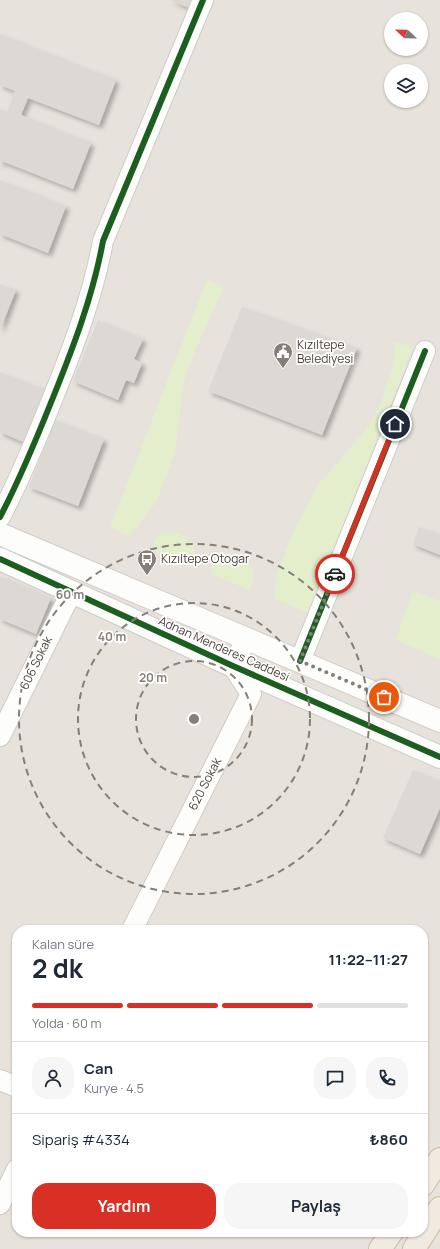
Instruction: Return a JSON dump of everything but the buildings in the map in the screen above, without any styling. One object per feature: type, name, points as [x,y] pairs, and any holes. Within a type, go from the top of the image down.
[{"type":"highway","points":[[428,1177],[440,1159]]},
{"type":"highway","points":[[428,1227],[440,1208]]},
{"type":"highway","points":[[380,1249],[388,1237]]},
{"type":"highway","points":[[414,1249],[422,1237]]},
{"type":"street","points":[[0,517],[20,478],[62,375],[86,310],[97,273],[103,241],[203,0]]},
{"type":"street","points":[[300,661],[425,350]]},
{"type":"street","name":"Adnan Menderes Caddesi","points":[[0,534],[440,721]]},
{"type":"street","name":"Adnan Menderes Caddesi","points":[[0,559],[233,666],[440,757]]},
{"type":"street","name":"606 Sokak","points":[[0,736],[72,591]]},
{"type":"street","points":[[233,666],[246,639]]},
{"type":"street","name":"620 Sokak","points":[[135,925],[251,694],[233,666]]},
{"type":"street","points":[[0,1080],[12,1086]]},
{"type":"street","points":[[0,1204],[12,1179]]},
{"type":"shaded area","points":[[0,0],[440,0],[440,1249],[0,1249]]},
{"type":"green space","points":[[207,280],[224,286],[194,354],[184,381],[175,454],[156,502],[130,536],[110,527]]},
{"type":"green space","points":[[395,342],[413,347],[308,613],[274,599],[276,575],[293,533],[318,485],[369,426],[382,400],[393,364]]},
{"type":"green space","points":[[171,531],[184,536],[192,542],[194,552],[191,566],[152,550],[155,541],[160,534]]},
{"type":"green space","points":[[218,555],[227,555],[247,562],[253,573],[253,581],[250,590],[211,574],[213,562]]},
{"type":"green space","points":[[413,591],[440,601],[440,660],[396,640]]},
{"type":"cycle path","points":[[0,517],[28,459],[60,380],[88,302],[103,241],[203,0]]},
{"type":"cycle path","points":[[300,661],[425,351]]},
{"type":"cycle path","points":[[0,559],[233,666],[440,757]]},
{"type":"way so far","points":[[335,574],[300,661],[384,697]]},
{"type":"place","name":"Kızıltepe Belediyesi","points":[[283,369]]},
{"type":"place","name":"Kızıltepe Otogar","points":[[147,576]]},
{"type":"route","points":[[335,574],[395,424]]}]
